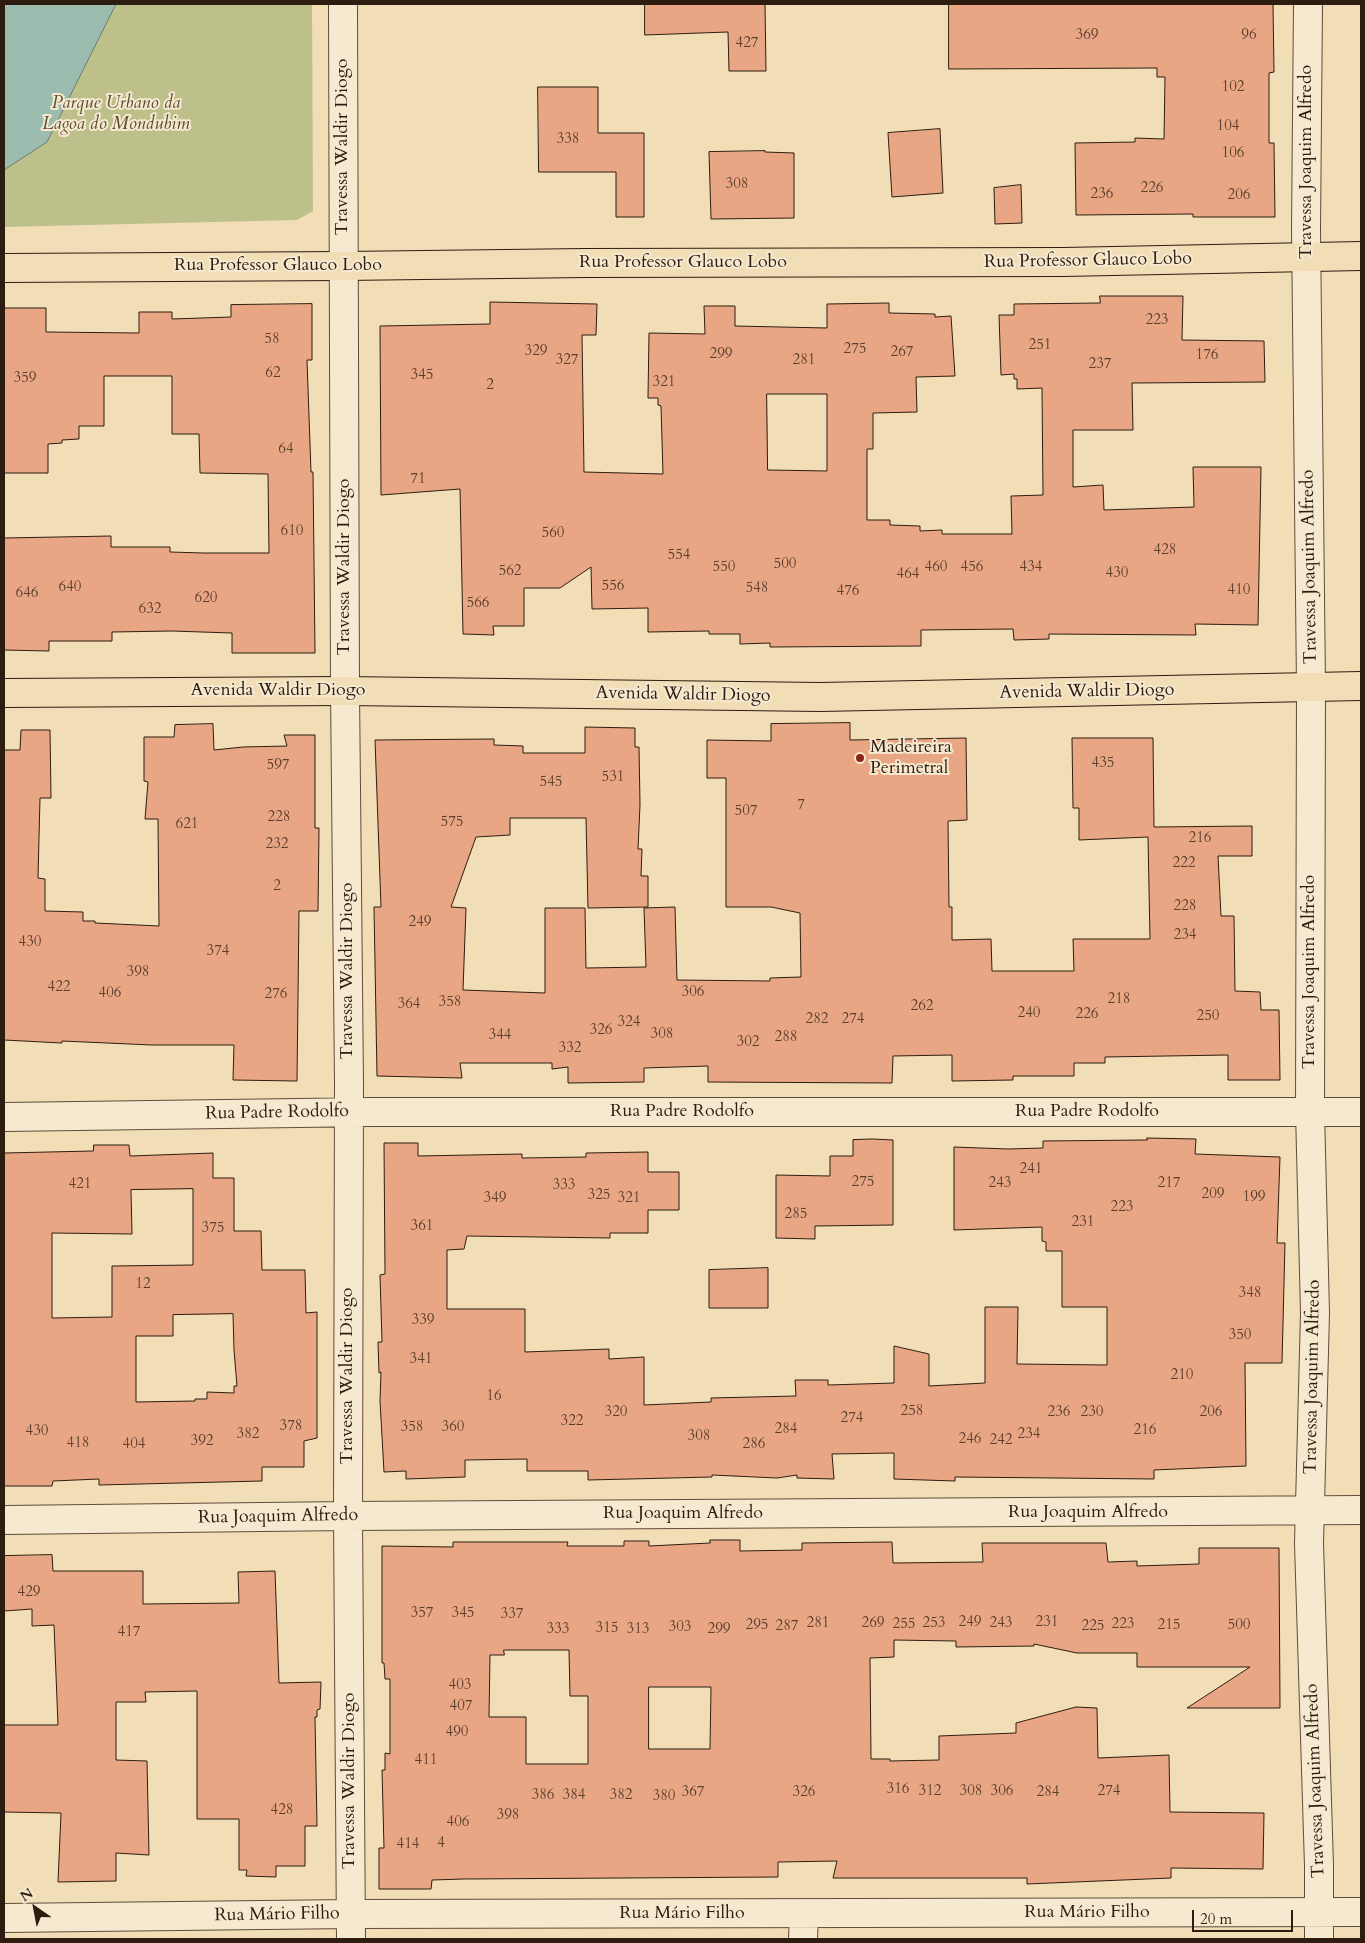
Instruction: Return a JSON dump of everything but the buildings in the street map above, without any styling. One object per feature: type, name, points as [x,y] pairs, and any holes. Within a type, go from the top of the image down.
[{"type":"main road","name":"Rua Professor Glauco Lobo","points":[[4,268],[585,263],[1063,262],[1361,256]]},
{"type":"main road","name":"Avenida Waldir Diogo","points":[[4,693],[345,691],[820,697],[1361,686]]},
{"type":"street","name":"Travessa Waldir Diogo","points":[[343,4],[351,1926]]},
{"type":"street","name":"Travessa Joaquim Alfredo","points":[[1308,4],[1306,256],[1312,687],[1310,1111],[1315,1313],[1309,1543],[1319,1939]]},
{"type":"street","name":"Rua Padre Rodolfo","points":[[4,1117],[349,1112],[1361,1112]]},
{"type":"street","name":"Rua Joaquim Alfredo","points":[[4,1520],[348,1516],[1311,1512],[1361,1510]]},
{"type":"street","name":"Rua Mário Filho","points":[[4,1918],[351,1926],[804,1926],[1361,1912]]},
{"type":"green space","name":"Parque Urbano da Lagoa do Mondubim","points":[[4,4],[312,4],[313,211],[297,220],[4,227]]},
{"type":"shaded area","points":[[4,4],[116,4],[47,142],[4,170]]},
{"type":"place","name":"Madeireira Perimetral","points":[[860,758]]}]
